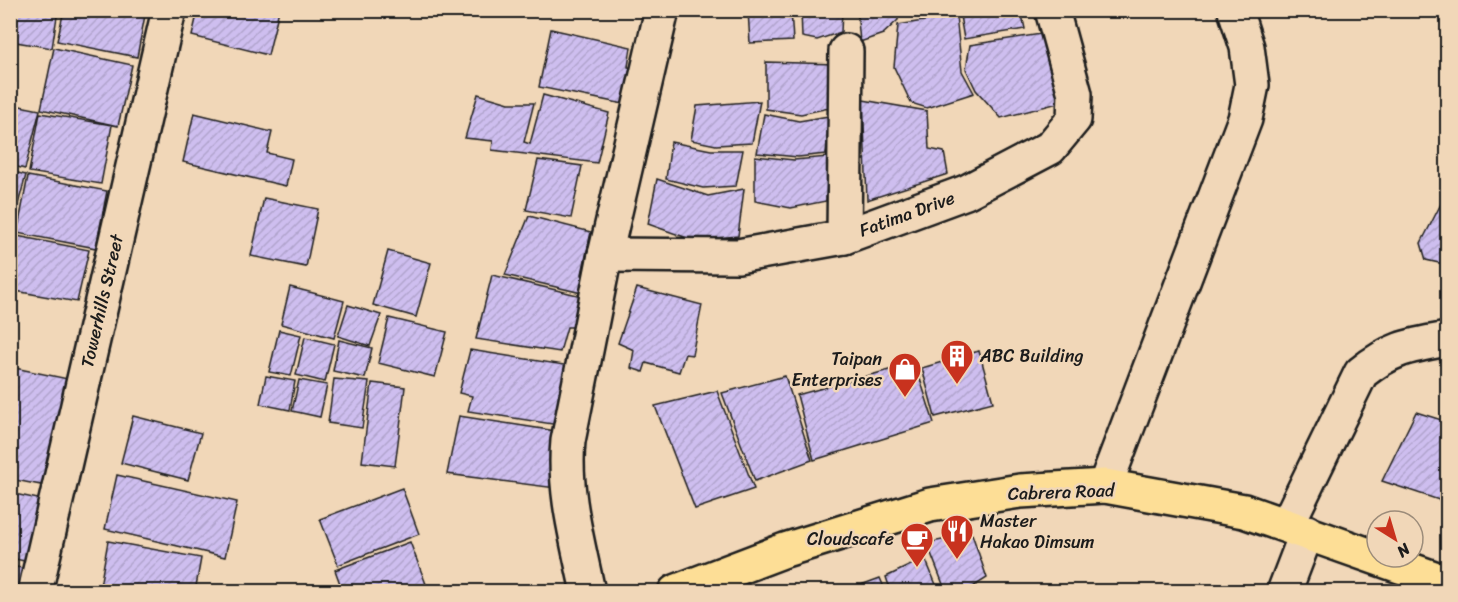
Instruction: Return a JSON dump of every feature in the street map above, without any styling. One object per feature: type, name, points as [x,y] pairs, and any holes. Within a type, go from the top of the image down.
[{"type":"main road","name":"Cabrera Road","points":[[675,591],[785,550],[930,505],[1020,491],[1105,486],[1244,511],[1448,583]]},
{"type":"street","name":"Towerhills Street","points":[[35,591],[169,10]]},
{"type":"street","points":[[588,591],[572,511],[566,458],[568,441],[605,255],[662,10]]},
{"type":"street","name":"Fatima Drive","points":[[605,255],[738,256],[844,237],[966,192],[1050,148],[1074,119],[1075,94],[1052,10]]},
{"type":"street","points":[[1105,486],[1245,119],[1252,85],[1247,47],[1235,10]]},
{"type":"street","points":[[844,237],[846,51]]},
{"type":"street","points":[[1284,591],[1297,529],[1361,373],[1377,360],[1403,347],[1448,339]]},
{"type":"building","points":[[10,10],[58,10],[52,48],[10,41]]},
{"type":"building","points":[[64,10],[146,10],[137,57],[57,41]]},
{"type":"building","points":[[198,10],[279,10],[268,55],[192,36]]},
{"type":"building","points":[[748,10],[791,10],[793,41],[750,43]]},
{"type":"building","points":[[801,10],[842,10],[841,32],[817,40],[802,37]]},
{"type":"building","points":[[857,10],[898,10],[898,20],[883,34],[860,42]]},
{"type":"building","points":[[959,10],[1021,10],[1025,29],[964,39]]},
{"type":"building","points":[[956,16],[962,71],[974,93],[927,108],[911,103],[894,67],[898,25]]},
{"type":"building","points":[[551,29],[631,47],[628,67],[636,69],[629,105],[539,87]]},
{"type":"building","points":[[1047,33],[1062,102],[1001,118],[976,90],[966,69],[970,45]]},
{"type":"building","points":[[54,48],[132,65],[118,126],[41,109]]},
{"type":"building","points":[[766,62],[835,64],[834,107],[801,114],[766,109]]},
{"type":"building","points":[[478,94],[509,103],[534,103],[524,142],[530,144],[543,95],[609,113],[597,163],[492,150],[493,141],[465,138]]},
{"type":"building","points":[[863,100],[927,111],[929,149],[944,152],[948,174],[867,200]]},
{"type":"building","points":[[760,101],[752,143],[716,145],[691,140],[697,106]]},
{"type":"building","points":[[10,104],[40,110],[25,169],[10,165]]},
{"type":"building","points":[[40,113],[112,125],[101,184],[29,172]]},
{"type":"building","points":[[194,113],[272,132],[267,153],[292,159],[286,186],[183,162]]},
{"type":"building","points":[[764,114],[799,121],[829,116],[826,154],[798,157],[757,153]]},
{"type":"building","points":[[671,142],[711,150],[743,150],[736,186],[703,188],[666,179]]},
{"type":"building","points":[[755,156],[794,160],[828,157],[826,201],[791,208],[755,201]]},
{"type":"building","points":[[538,160],[582,166],[571,218],[526,210]]},
{"type":"building","points":[[10,171],[26,175],[11,230],[10,230]]},
{"type":"building","points":[[28,176],[107,191],[96,248],[17,233]]},
{"type":"building","points":[[657,179],[708,196],[744,189],[738,236],[693,240],[648,224]]},
{"type":"building","points":[[264,198],[318,209],[306,267],[251,256]]},
{"type":"building","points":[[1442,202],[1448,205],[1448,265],[1426,260],[1421,243]]},
{"type":"building","points":[[529,216],[591,232],[582,274],[590,275],[586,294],[505,275]]},
{"type":"building","points":[[17,236],[89,250],[77,302],[10,290],[10,260]]},
{"type":"building","points":[[388,251],[431,263],[416,317],[373,305]]},
{"type":"building","points":[[492,275],[586,297],[578,327],[567,327],[560,352],[476,339]]},
{"type":"building","points":[[290,287],[344,301],[334,338],[281,324]]},
{"type":"building","points":[[637,288],[702,305],[692,355],[685,354],[679,372],[646,363],[643,372],[631,368],[634,350],[618,343]]},
{"type":"building","points":[[348,305],[381,315],[370,346],[338,336]]},
{"type":"building","points":[[389,318],[447,332],[435,377],[378,363]]},
{"type":"building","points":[[279,330],[301,335],[291,376],[269,372]]},
{"type":"building","points":[[305,337],[334,344],[325,382],[296,375]]},
{"type":"building","points":[[339,340],[372,348],[365,378],[333,371]]},
{"type":"building","points":[[470,350],[577,367],[565,426],[468,411],[472,396],[459,393]]},
{"type":"building","name":"ABC Building","points":[[979,351],[993,402],[935,417],[922,368]]},
{"type":"building","points":[[915,363],[934,423],[814,460],[797,395]]},
{"type":"building","points":[[10,367],[68,379],[46,486],[10,479]]},
{"type":"building","points":[[266,376],[295,381],[290,410],[260,404]]},
{"type":"building","points":[[785,376],[812,460],[755,481],[722,393]]},
{"type":"building","points":[[334,379],[369,382],[362,428],[328,423]]},
{"type":"building","points":[[299,380],[327,385],[320,417],[292,411]]},
{"type":"building","points":[[372,383],[405,387],[395,466],[362,462]]},
{"type":"building","points":[[717,391],[754,489],[695,509],[655,406]]},
{"type":"building","points":[[1416,412],[1448,422],[1448,503],[1382,481]]},
{"type":"building","points":[[133,416],[201,433],[188,480],[121,463]]},
{"type":"building","points":[[459,416],[562,432],[556,488],[447,474]]},
{"type":"building","points":[[117,475],[237,502],[225,557],[105,529]]},
{"type":"building","points":[[402,488],[419,534],[338,565],[320,519]]},
{"type":"building","points":[[10,493],[52,502],[39,564],[10,558]]},
{"type":"building","name":"Master Hakao Dimsum","points":[[972,534],[987,578],[965,592],[946,592],[927,543]]},
{"type":"building","points":[[108,541],[201,558],[195,592],[99,592]]},
{"type":"building","points":[[410,542],[429,592],[343,592],[335,570]]},
{"type":"building","name":"Cloudscafe","points":[[925,558],[939,592],[891,592],[886,577]]},
{"type":"building","points":[[10,566],[29,569],[22,592],[10,592]]},
{"type":"building","points":[[880,578],[886,592],[842,592]]},
{"type":"place","name":"ABC Building","points":[[957,385]]},
{"type":"place","name":"Taipan Enterprises","points":[[905,398]]},
{"type":"place","name":"Master Hakao Dimsum","points":[[957,560]]},
{"type":"place","name":"Cloudscafe","points":[[917,568]]}]
